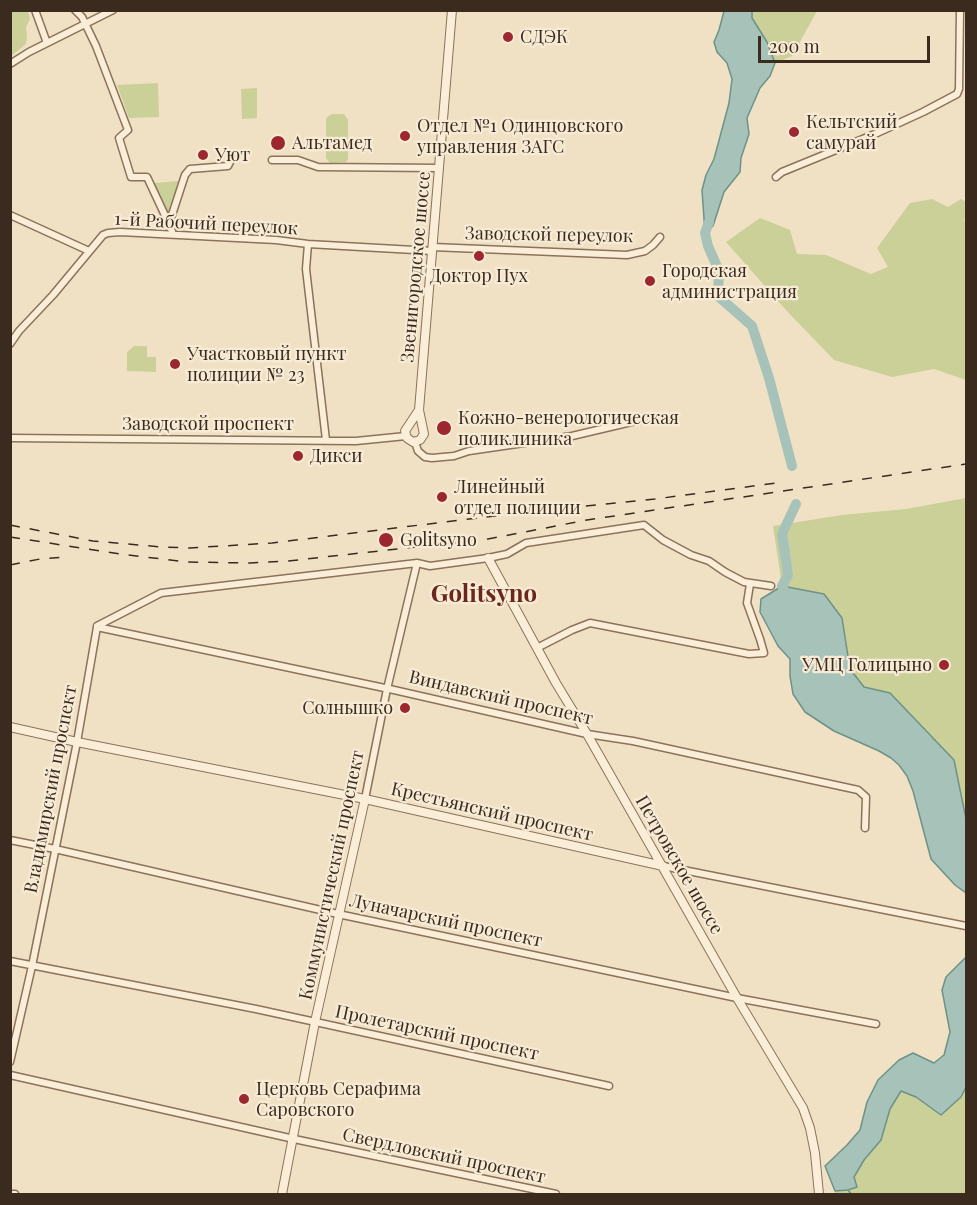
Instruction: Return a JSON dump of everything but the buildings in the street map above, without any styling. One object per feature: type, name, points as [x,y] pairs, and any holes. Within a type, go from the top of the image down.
[{"type":"street","points":[[35,10],[46,43]]},
{"type":"street","points":[[75,10],[86,23],[96,45],[129,130],[119,138],[131,177],[147,177],[173,234]]},
{"type":"street","points":[[10,64],[46,43],[113,10]]},
{"type":"street","name":"Звенигородское шоссе","points":[[419,410],[452,10]]},
{"type":"street","points":[[776,177],[782,172],[923,112],[957,94],[959,89],[960,10]]},
{"type":"street","points":[[169,224],[185,175],[190,169],[228,166],[235,157]]},
{"type":"street","points":[[272,160],[297,160],[318,167],[439,168]]},
{"type":"street","points":[[10,215],[89,251]]},
{"type":"street","name":"1-й Рабочий переулок","points":[[10,344],[103,235],[108,233],[173,234],[308,244],[432,249]]},
{"type":"street","name":"Заводской переулок","points":[[432,249],[627,255],[645,251],[660,237]]},
{"type":"street","name":"1-й Рабочий переулок","points":[[308,244],[306,269],[326,440]]},
{"type":"street","points":[[419,410],[423,438],[415,442],[409,441],[405,431],[419,410]]},
{"type":"street","points":[[415,442],[418,452],[425,457],[454,456],[469,451],[572,436],[644,419]]},
{"type":"street","points":[[410,425],[417,424],[423,428]]},
{"type":"street","name":"Заводской проспект","points":[[10,438],[369,440],[406,436]]},
{"type":"street","points":[[97,627],[161,593],[417,563],[430,566],[488,558],[507,554],[526,543],[644,525],[663,540],[691,555],[709,561],[725,572],[750,584],[771,586]]},
{"type":"street","name":"Петровское шоссе","points":[[488,558],[556,683],[803,1108],[815,1153],[819,1194]]},
{"type":"street","name":"Коммунистический проспект","points":[[282,1194],[315,1022],[387,689],[417,563]]},
{"type":"street","points":[[537,648],[590,623],[749,654],[764,653],[747,603],[750,584]]},
{"type":"street","name":"Виндавский проспект","points":[[97,627],[587,734],[633,741],[858,790],[866,797],[865,828]]},
{"type":"street","name":"Владимирский проспект","points":[[10,1062],[32,966],[77,742],[97,627]]},
{"type":"street","name":"Крестьянский проспект","points":[[10,727],[365,799],[663,866],[966,926]]},
{"type":"street","name":"Луначарский проспект","points":[[10,840],[339,914],[737,998],[876,1024]]},
{"type":"street","name":"Пролетарский проспект","points":[[10,961],[256,1009],[609,1086]]},
{"type":"street","name":"Свердловский проспект","points":[[10,1075],[294,1139],[556,1194]]},
{"type":"street","points":[[10,1194],[15,1194]]},
{"type":"green space","points":[[11,10],[28,11],[30,19],[26,27],[26,44],[11,56]]},
{"type":"green space","points":[[752,11],[817,11],[792,56],[775,63],[767,42],[752,18]]},
{"type":"green space","points":[[158,83],[159,117],[129,118],[117,85]]},
{"type":"green space","points":[[257,88],[257,118],[242,119],[241,89]]},
{"type":"green space","points":[[332,114],[344,114],[348,120],[348,159],[346,162],[330,163],[326,158],[326,119]]},
{"type":"green space","points":[[179,181],[180,185],[170,215],[168,215],[154,183]]},
{"type":"green space","points":[[932,199],[948,207],[961,199],[966,202],[964,221],[966,222],[966,380],[934,369],[892,377],[834,360],[726,242],[760,218],[790,230],[797,254],[826,255],[871,274],[888,267],[877,248],[910,203]]},
{"type":"green space","points":[[134,346],[147,346],[147,357],[156,357],[156,372],[127,371],[127,352]]},
{"type":"green space","points":[[966,498],[966,819],[890,693],[864,687],[850,669],[842,618],[824,594],[782,586],[773,526],[842,515],[906,509]]},
{"type":"green space","points":[[966,1087],[966,1194],[835,1194],[835,1191],[848,1190],[864,1160],[881,1140],[890,1109],[901,1091],[916,1097],[941,1115],[961,1097]]},
{"type":"water","points":[[724,11],[752,11],[752,18],[767,42],[775,63],[770,76],[760,88],[747,118],[749,134],[741,158],[740,172],[724,192],[713,226],[705,233],[702,190],[714,159],[729,103],[732,79],[727,63],[717,52],[714,42]]},
{"type":"water","points":[[782,586],[824,594],[842,618],[850,669],[864,687],[890,693],[954,760],[966,819],[966,893],[955,885],[931,859],[913,791],[907,776],[899,765],[879,751],[834,731],[805,712],[793,694],[790,659],[778,646],[760,612],[761,599]]},
{"type":"water","points":[[966,957],[966,1087],[961,1097],[941,1115],[916,1097],[901,1091],[890,1109],[881,1140],[864,1160],[854,1177],[857,1187],[835,1191],[825,1166],[860,1130],[867,1102],[878,1080],[899,1060],[913,1053],[934,1063],[944,1055],[950,1032],[942,990],[946,977]]},
{"type":"waterway","points":[[709,222],[705,233],[719,271],[718,296],[752,326],[769,378],[792,466]]},
{"type":"waterway","points":[[787,597],[782,586],[788,575],[782,534],[796,504]]},
{"type":"waterway","points":[[848,1190],[851,1194]]},
{"type":"railway","points":[[10,537],[187,562],[288,561],[488,539],[587,520],[966,464]]},
{"type":"railway","points":[[10,525],[93,541],[189,548],[272,543],[776,483]]},
{"type":"railway","points":[[10,565],[66,557]]},
{"type":"place","name":"СДЭК","points":[[508,37]]},
{"type":"place","name":"Кельтский самурай","points":[[794,132]]},
{"type":"place","name":"Отдел №1 Одинцовского управления ЗАГС","points":[[405,136]]},
{"type":"place","name":"Альтамед","points":[[278,143]]},
{"type":"place","name":"Уют","points":[[203,155]]},
{"type":"place","name":"Доктор Пух","points":[[479,256]]},
{"type":"place","name":"Городская администрация","points":[[650,281]]},
{"type":"place","name":"Участковый пункт полиции № 23","points":[[175,364]]},
{"type":"place","name":"Кожно-венерологическая поликлиника","points":[[444,428]]},
{"type":"place","name":"Дикси","points":[[298,456]]},
{"type":"place","name":"Линейный отдел полиции","points":[[442,497]]},
{"type":"place","name":"Golitsyno","points":[[386,540]]},
{"type":"place","name":"УМЦ Голицыно","points":[[944,665]]},
{"type":"place","name":"Солнышко","points":[[405,708]]},
{"type":"place","name":"Церковь Серафима Саровского","points":[[244,1099]]},
{"type":"district","name":"Golitsyno","points":[[484,595]]}]
